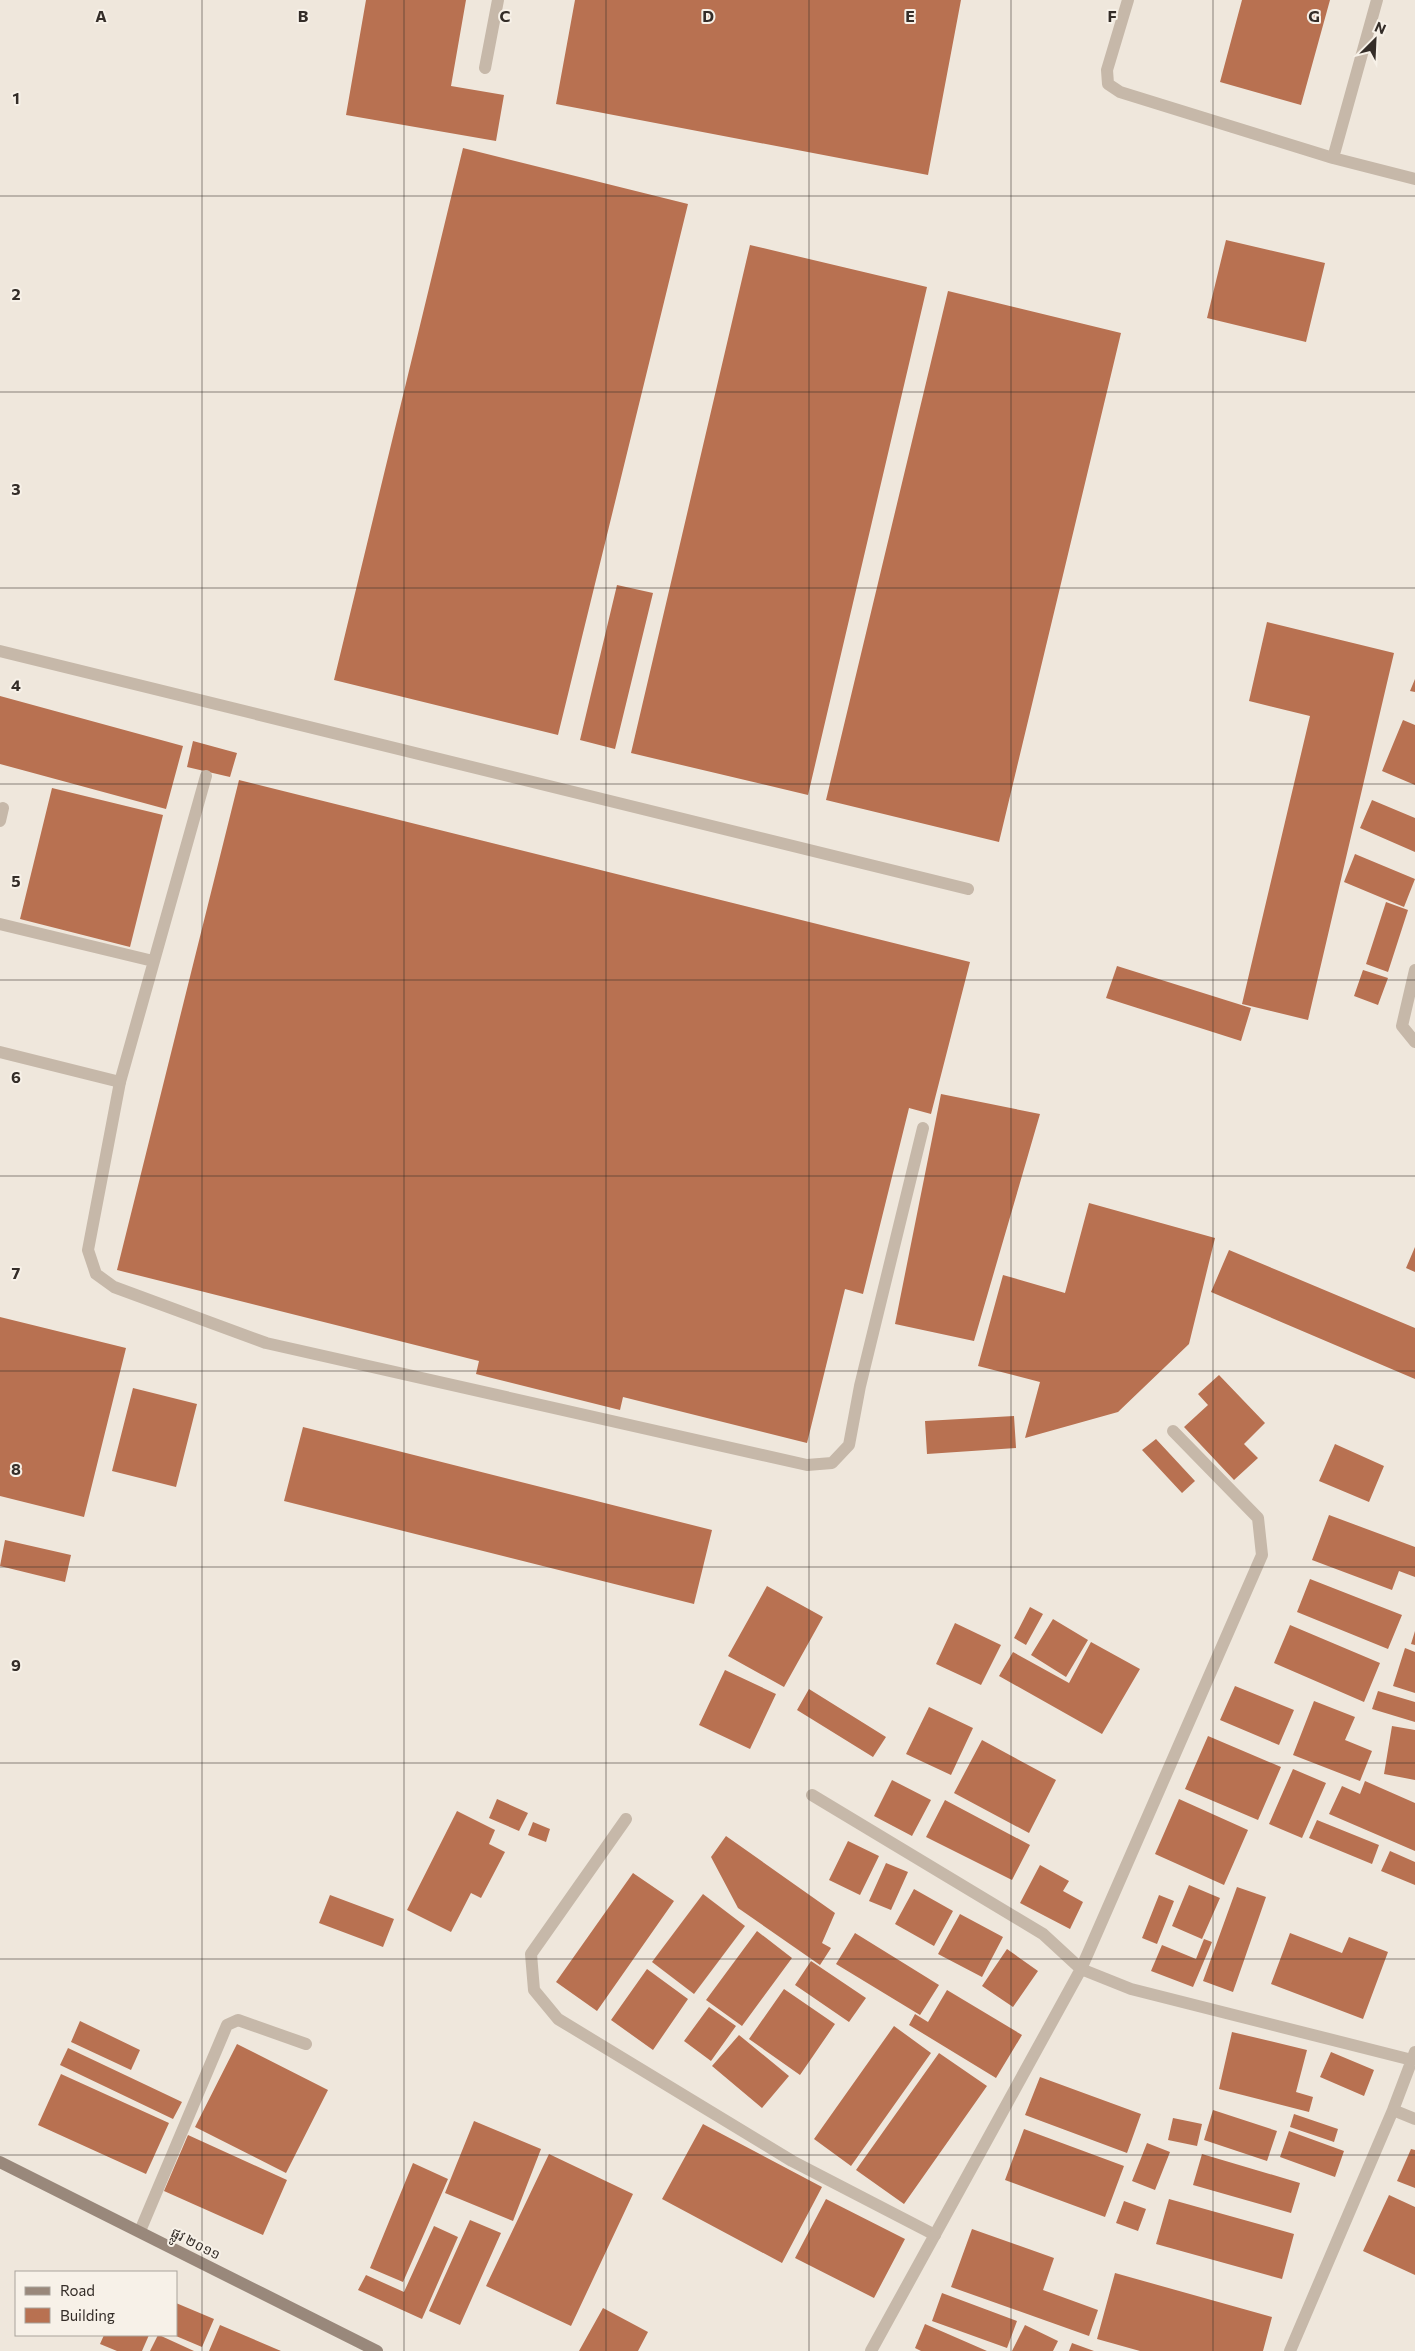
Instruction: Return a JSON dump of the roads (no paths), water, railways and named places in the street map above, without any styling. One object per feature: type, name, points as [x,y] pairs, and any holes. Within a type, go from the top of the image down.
[{"type":"main road","name":"ផ្លូវ ២០១១","points":[[0,2162],[377,2351]]},
{"type":"street","points":[[484,68],[498,0]]},
{"type":"street","points":[[1128,0],[1107,70],[1108,84],[1129,97],[1332,158],[1415,180]]},
{"type":"street","points":[[1332,158],[1377,0]]},
{"type":"street","points":[[0,651],[968,889]]},
{"type":"street","points":[[206,776],[120,1082],[88,1250],[96,1274],[114,1287],[266,1342],[808,1465],[832,1462],[849,1445],[860,1386],[923,1128]]},
{"type":"street","points":[[0,924],[153,961]]},
{"type":"street","points":[[1415,970],[1402,1026],[1415,1042]]},
{"type":"street","points":[[0,1052],[120,1082]]},
{"type":"street","points":[[871,2351],[1081,1969],[1262,1555],[1258,1518],[1173,1431]]},
{"type":"street","points":[[812,1795],[1044,1934],[1081,1969],[1131,1989],[1413,2056],[1393,2110],[1290,2351]]},
{"type":"street","points":[[626,1819],[531,1954],[534,1990],[558,2019],[566,2024],[792,2161],[935,2234]]},
{"type":"street","points":[[140,2231],[227,2026],[238,2020],[306,2044]]},
{"type":"street","points":[[1393,2110],[1415,2119]]}]
